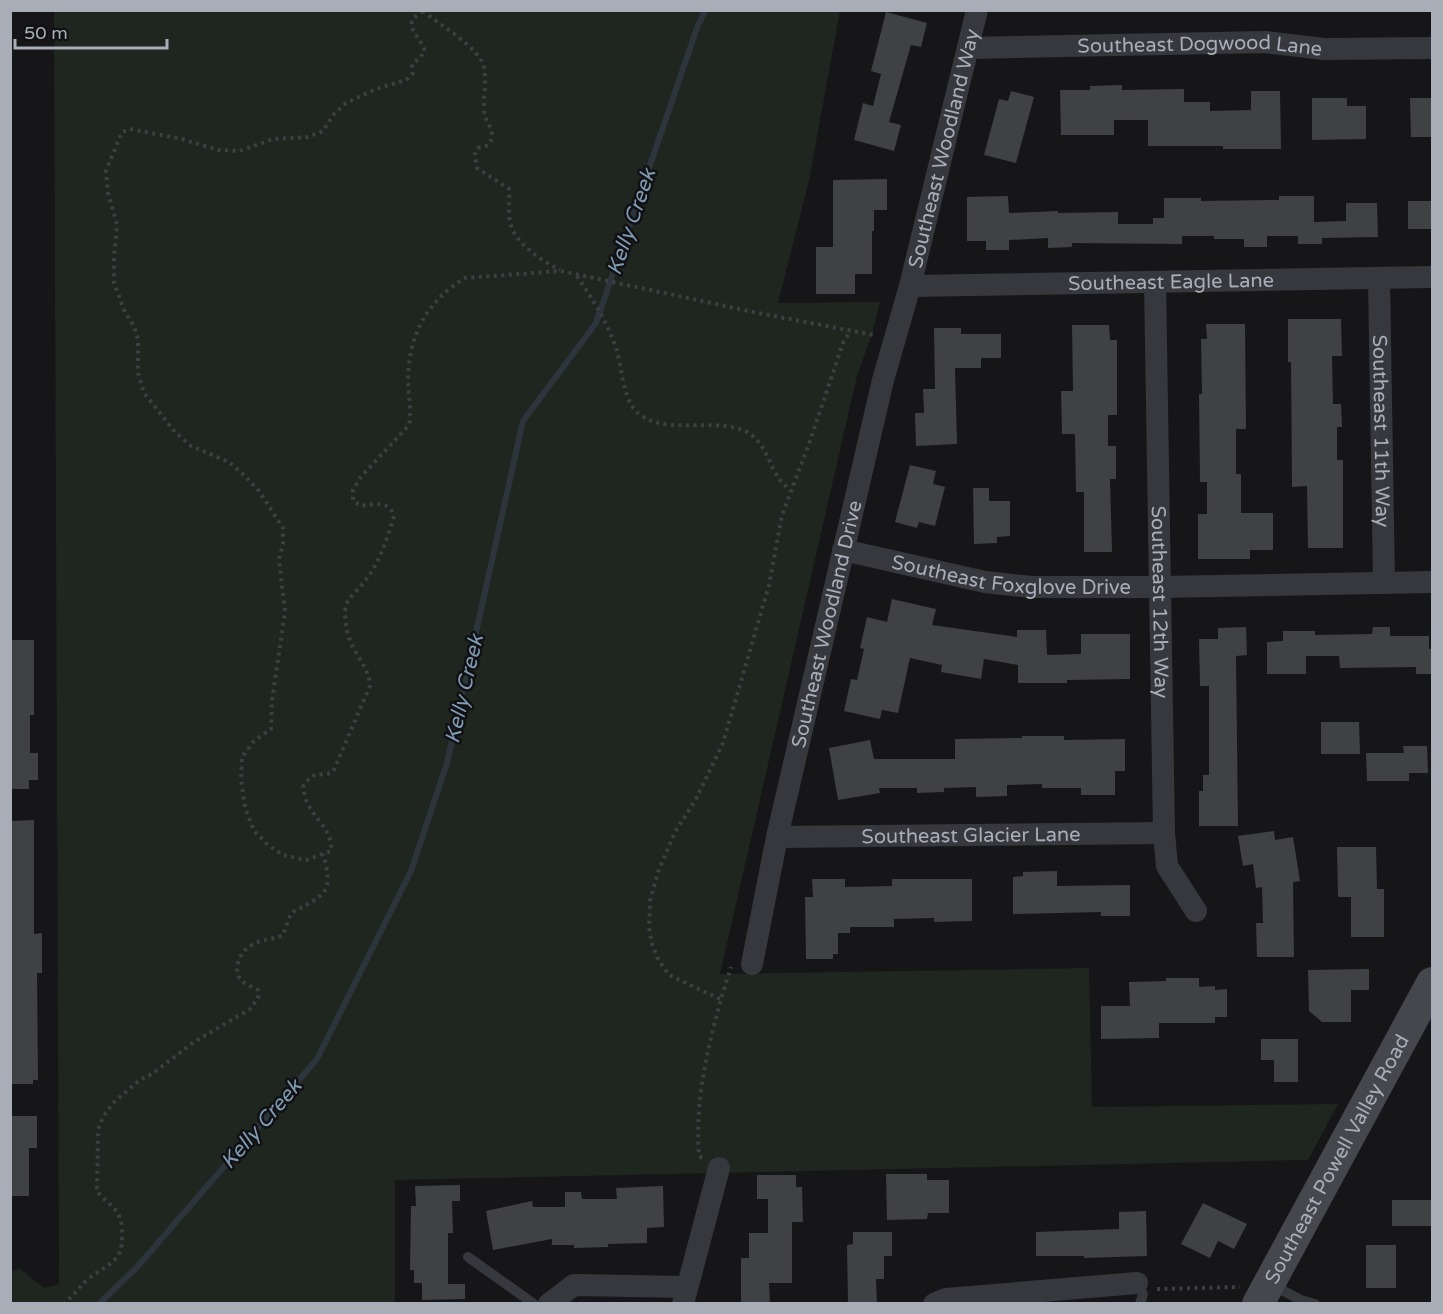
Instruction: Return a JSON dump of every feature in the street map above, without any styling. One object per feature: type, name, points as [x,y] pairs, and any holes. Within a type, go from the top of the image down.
[{"type":"main road","name":"Southeast Powell Valley Road","points":[[1265,1291],[1432,983]]},
{"type":"street","name":"Southeast Woodland Way","points":[[910,286],[978,10]]},
{"type":"street","name":"Southeast Dogwood Lane","points":[[968,48],[1265,42],[1324,49],[1432,48]]},
{"type":"street","name":"Southeast Eagle Lane","points":[[910,286],[1432,277]]},
{"type":"street","name":"Southeast 11th Way","points":[[1379,278],[1384,583]]},
{"type":"street","name":"Southeast 12th Way","points":[[1155,282],[1164,833],[1167,866],[1196,911]]},
{"type":"street","name":"Southeast Woodland Drive","points":[[752,964],[777,837],[843,550],[883,380],[910,286]]},
{"type":"street","name":"Southeast Foxglove Drive","points":[[843,550],[1005,585],[1032,587],[1432,582]]},
{"type":"street","name":"Southeast Glacier Lane","points":[[777,837],[1164,833]]},
{"type":"street","points":[[549,1304],[574,1285],[685,1295],[719,1168]]},
{"type":"street","points":[[934,1304],[946,1299],[1138,1293]]},
{"type":"lane","points":[[468,1257],[534,1304]]},
{"type":"lane","points":[[1265,1291],[1315,1304]]},
{"type":"path","points":[[561,271],[465,278],[433,304],[422,320],[411,344],[408,378],[411,414],[409,425],[360,478],[353,490],[353,501],[361,506],[379,503],[387,505],[393,516],[381,558],[360,587],[348,598],[345,612],[348,634],[369,675],[370,686],[333,772],[316,773],[309,778],[303,788],[307,802],[328,832],[332,843],[331,851],[306,860],[283,855],[268,845],[254,831],[245,808],[241,779],[242,757],[254,741],[271,729],[272,700],[285,612],[279,559],[283,544],[283,528],[259,491],[244,475],[229,462],[191,446],[175,432],[144,393],[138,373],[138,339],[114,283],[117,225],[108,193],[106,171],[122,132],[130,129],[182,139],[218,150],[240,152],[273,139],[308,137],[323,131],[334,114],[346,103],[376,89],[406,80],[413,73],[412,65],[424,52],[423,44],[413,33],[411,24],[413,18],[422,11],[457,35],[484,64],[486,89],[484,113],[490,123],[493,137],[489,146],[478,148],[475,154],[477,168],[509,189],[511,224],[520,241],[545,262],[561,271],[576,275],[895,339]]},
{"type":"path","points":[[576,275],[605,321],[616,348],[626,390],[635,409],[653,422],[715,425],[748,433],[758,441],[778,477],[790,491]]},
{"type":"path","points":[[720,999],[669,975],[664,969],[652,944],[649,927],[650,902],[658,872],[675,832],[696,799],[723,743],[769,585],[782,515],[843,343],[850,331]]},
{"type":"path","points":[[63,1304],[73,1297],[88,1279],[114,1261],[121,1252],[122,1231],[119,1216],[97,1191],[98,1130],[103,1117],[113,1103],[141,1079],[152,1074],[218,1026],[250,1009],[258,998],[258,990],[243,982],[238,976],[237,964],[241,955],[251,945],[283,935],[291,913],[318,898],[327,888],[329,873],[323,854]]},
{"type":"path","points":[[719,1168],[699,1156],[697,1131],[710,1034],[731,966],[752,964]]},
{"type":"path","points":[[1138,1293],[1156,1289],[1265,1291]]},
{"type":"shaded area","points":[[54,11],[840,11],[809,180],[778,303],[880,302],[873,331],[857,376],[720,974],[1089,968],[1092,1107],[1338,1104],[1308,1160],[395,1180],[395,1303],[11,1303],[10,1272],[19,1268],[44,1288],[59,1284]]},
{"type":"building","points":[[886,12],[927,23],[921,47],[911,45],[889,122],[901,125],[894,151],[854,140],[863,103],[873,106],[881,74],[871,71]]},
{"type":"building","points":[[1122,85],[1122,90],[1184,89],[1184,102],[1210,102],[1210,111],[1251,110],[1251,91],[1280,91],[1281,149],[1148,146],[1148,120],[1114,120],[1114,135],[1061,135],[1060,90],[1090,90],[1090,86]]},
{"type":"building","points":[[1011,91],[1034,97],[1016,163],[984,155],[999,99],[1008,101]]},
{"type":"building","points":[[1312,98],[1347,98],[1347,106],[1366,106],[1366,139],[1312,140]]},
{"type":"building","points":[[1410,98],[1432,98],[1432,137],[1411,137]]},
{"type":"building","points":[[887,179],[887,210],[874,210],[872,274],[855,274],[855,294],[816,294],[816,247],[833,247],[833,180]]},
{"type":"building","points":[[1008,196],[1009,213],[1118,212],[1118,224],[1153,224],[1153,218],[1164,218],[1164,198],[1201,198],[1201,201],[1279,200],[1279,196],[1314,196],[1314,222],[1346,221],[1346,203],[1377,203],[1378,237],[1322,238],[1322,244],[1298,244],[1298,236],[1267,236],[1267,247],[1244,247],[1244,239],[1182,236],[1182,244],[1072,243],[1072,247],[1048,248],[1048,238],[1009,240],[1009,250],[986,250],[986,241],[967,241],[967,197]]},
{"type":"building","points":[[1408,201],[1432,201],[1432,229],[1408,229]]},
{"type":"building","points":[[1288,319],[1341,319],[1342,356],[1332,356],[1333,404],[1341,404],[1342,427],[1337,427],[1337,460],[1343,460],[1343,548],[1308,548],[1307,486],[1292,487],[1291,362],[1288,362]]},
{"type":"building","points":[[1206,324],[1245,324],[1246,429],[1236,429],[1236,474],[1241,474],[1241,513],[1273,513],[1273,550],[1250,550],[1250,559],[1198,559],[1198,514],[1207,514],[1207,482],[1200,482],[1199,394],[1202,394],[1201,339],[1207,339]]},
{"type":"building","points":[[1072,325],[1109,325],[1110,340],[1117,340],[1117,415],[1108,415],[1108,446],[1116,446],[1116,479],[1110,479],[1112,552],[1084,552],[1084,492],[1076,492],[1075,434],[1062,434],[1061,391],[1073,391]]},
{"type":"building","points":[[934,328],[961,328],[961,334],[1001,334],[1001,358],[981,358],[981,368],[955,368],[957,444],[916,446],[915,413],[924,413],[923,389],[935,389]]},
{"type":"building","points":[[910,465],[936,471],[933,484],[945,487],[935,526],[919,522],[917,528],[895,522]]},
{"type":"building","points":[[973,488],[989,488],[989,501],[1010,501],[1010,536],[997,537],[997,543],[974,544]]},
{"type":"building","points":[[892,599],[936,609],[932,625],[1017,637],[1017,630],[1046,630],[1047,655],[1081,654],[1081,634],[1130,634],[1130,679],[1018,683],[1018,665],[984,659],[981,679],[941,672],[942,665],[910,658],[898,713],[882,710],[880,719],[844,711],[851,679],[857,680],[864,649],[860,648],[867,617],[887,622]]},
{"type":"building","points":[[1246,627],[1247,655],[1236,656],[1238,826],[1199,826],[1199,791],[1203,791],[1203,775],[1209,775],[1209,686],[1200,686],[1199,639],[1218,639],[1218,628]]},
{"type":"building","points":[[1373,627],[1390,627],[1390,636],[1429,636],[1429,649],[1432,649],[1432,674],[1416,674],[1416,667],[1340,668],[1339,656],[1306,656],[1306,674],[1267,674],[1267,642],[1283,641],[1283,631],[1315,631],[1315,635],[1372,634]]},
{"type":"building","points":[[10,640],[34,640],[34,715],[30,715],[30,753],[38,753],[38,780],[29,780],[29,789],[11,789]]},
{"type":"building","points":[[1321,722],[1359,722],[1360,754],[1321,754]]},
{"type":"building","points":[[1022,736],[1064,736],[1064,740],[1125,739],[1125,771],[1115,771],[1115,795],[1081,795],[1081,788],[1042,788],[1042,784],[1007,785],[1007,796],[976,797],[976,787],[944,788],[944,792],[917,793],[917,788],[879,788],[880,793],[838,800],[829,748],[870,740],[874,759],[955,759],[955,739],[1022,738]]},
{"type":"building","points":[[1403,746],[1427,746],[1428,773],[1409,773],[1409,781],[1367,781],[1366,753],[1404,753]]},
{"type":"building","points":[[34,820],[34,934],[42,933],[42,973],[37,973],[38,1080],[33,1080],[33,1084],[10,1084],[10,821]]},
{"type":"building","points":[[1274,831],[1275,840],[1293,837],[1300,881],[1293,882],[1294,957],[1257,957],[1256,923],[1263,923],[1262,887],[1256,888],[1253,864],[1243,866],[1238,836]]},
{"type":"building","points":[[1337,847],[1376,847],[1377,889],[1384,889],[1384,937],[1351,937],[1351,897],[1338,897]]},
{"type":"building","points":[[1057,871],[1057,886],[1130,885],[1130,916],[1101,916],[1101,912],[1013,914],[1013,877],[1023,876],[1023,872]]},
{"type":"building","points":[[812,879],[845,879],[845,887],[892,886],[892,879],[972,879],[972,921],[934,922],[934,918],[894,919],[894,927],[850,927],[850,933],[838,933],[838,954],[833,954],[833,959],[806,959],[805,897],[813,897]]},
{"type":"building","points":[[1369,969],[1369,990],[1351,990],[1351,1022],[1322,1022],[1309,1011],[1308,970]]},
{"type":"building","points":[[1166,978],[1199,978],[1199,987],[1215,986],[1215,990],[1227,989],[1227,1017],[1215,1017],[1215,1023],[1159,1023],[1159,1038],[1101,1039],[1101,1006],[1130,1006],[1129,982],[1166,981]]},
{"type":"building","points":[[1261,1039],[1298,1039],[1298,1082],[1274,1082],[1274,1060],[1261,1060]]},
{"type":"building","points":[[10,1116],[37,1116],[37,1148],[29,1148],[29,1196],[10,1196]]},
{"type":"building","points":[[886,1174],[927,1174],[927,1180],[949,1180],[949,1213],[928,1213],[927,1219],[887,1220]]},
{"type":"building","points":[[757,1175],[796,1175],[796,1187],[802,1187],[803,1222],[792,1222],[792,1283],[769,1283],[770,1304],[741,1304],[741,1258],[749,1258],[749,1233],[768,1233],[768,1199],[757,1199]]},
{"type":"building","points":[[460,1185],[460,1201],[452,1201],[453,1233],[448,1233],[448,1284],[465,1284],[465,1299],[422,1300],[422,1283],[414,1283],[414,1270],[410,1270],[411,1206],[416,1206],[415,1186]]},
{"type":"building","points":[[663,1186],[664,1227],[647,1228],[647,1243],[574,1248],[574,1245],[552,1245],[552,1239],[493,1250],[486,1211],[532,1201],[533,1207],[565,1207],[565,1192],[581,1192],[582,1199],[617,1199],[616,1188]]},
{"type":"building","points":[[1392,1200],[1432,1200],[1432,1226],[1392,1226]]},
{"type":"building","points":[[1203,1203],[1247,1224],[1234,1249],[1218,1241],[1210,1258],[1181,1244]]},
{"type":"building","points":[[1146,1211],[1147,1256],[1084,1258],[1084,1256],[1036,1256],[1036,1232],[1119,1229],[1119,1212]]},
{"type":"building","points":[[853,1232],[892,1232],[892,1256],[884,1256],[884,1279],[876,1279],[877,1304],[848,1304],[847,1245],[853,1244]]},
{"type":"building","points":[[1366,1245],[1396,1245],[1396,1288],[1366,1288]]},
{"type":"waterway","name":"Kelly Creek","points":[[99,1304],[138,1266],[317,1059],[411,871],[447,763],[523,421],[596,323],[698,25],[706,10]]}]
